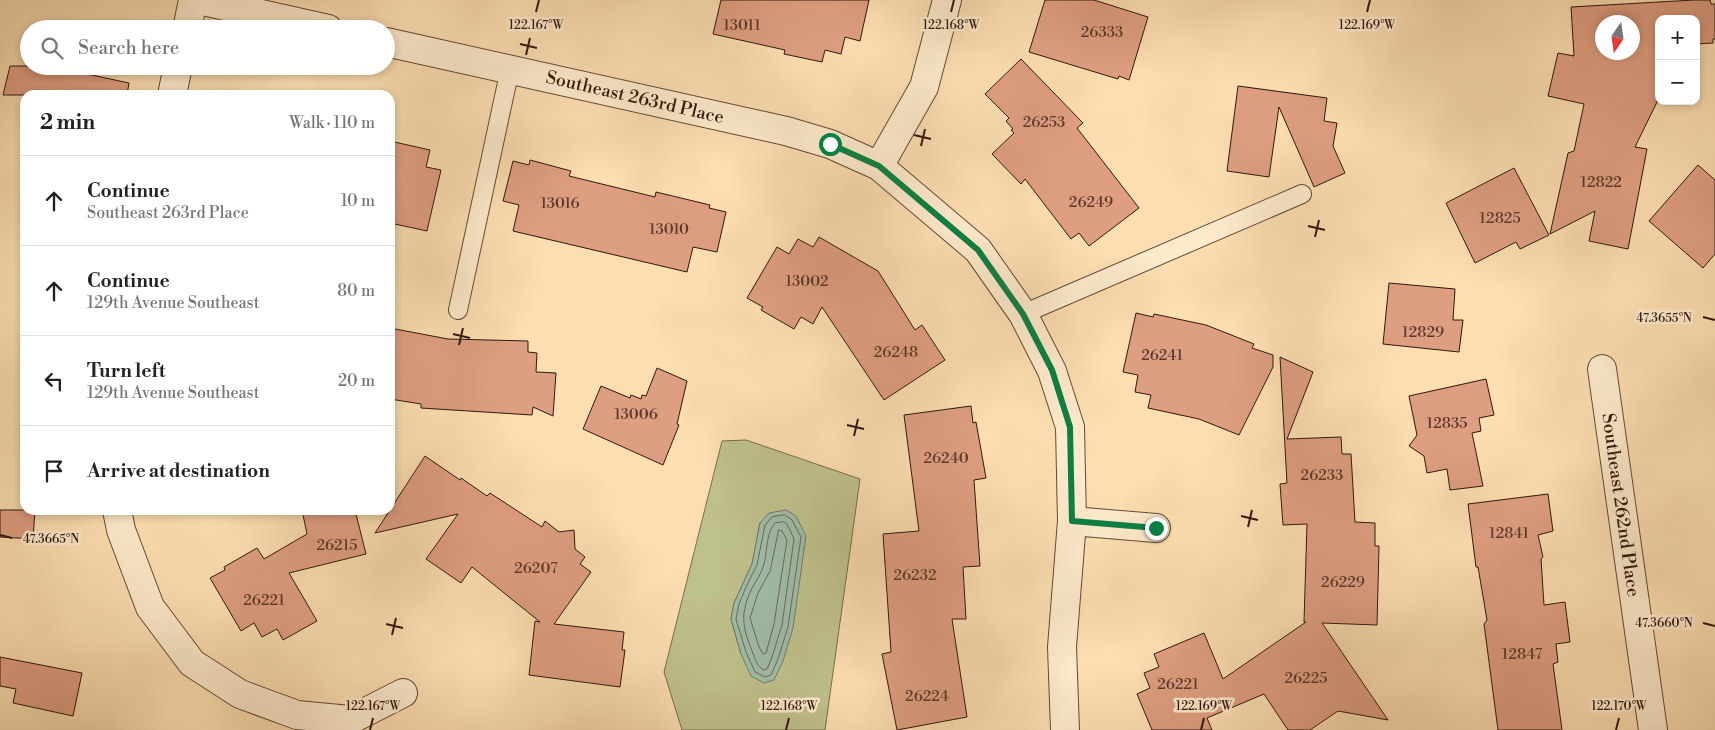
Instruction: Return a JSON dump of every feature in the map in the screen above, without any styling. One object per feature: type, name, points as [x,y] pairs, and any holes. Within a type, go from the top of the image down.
[{"type":"street","points":[[188,20],[193,0]]},
{"type":"street","points":[[199,0],[288,20]]},
{"type":"street","points":[[879,166],[924,87],[947,0]]},
{"type":"street","name":"Southeast 263rd Place","points":[[395,44],[786,131],[830,144],[879,166],[978,250],[1023,314],[1052,370],[1070,427],[1072,521],[1062,647],[1066,730]]},
{"type":"street","points":[[173,90],[176,75]]},
{"type":"street","name":"Southeast 262nd Place","points":[[1602,369],[1653,730]]},
{"type":"street","points":[[118,515],[121,530],[150,607],[192,663],[240,694],[297,715],[350,720],[403,692]]},
{"type":"street","points":[[1072,521],[1156,528]]},
{"type":"lane","points":[[458,310],[510,69]]},
{"type":"lane","points":[[1023,314],[1302,194]]},
{"type":"green space","points":[[746,440],[860,479],[825,730],[682,730],[664,672],[722,441]],"holes":[[[760,523],[741,654],[731,619],[734,603],[752,564]]]},
{"type":"water","points":[[786,510],[796,516],[806,536],[793,628],[783,661],[774,680],[764,683],[751,676],[741,654],[731,619],[734,603],[752,564],[760,523],[769,513]]},
{"type":"building","points":[[721,0],[869,0],[860,41],[845,37],[841,54],[825,50],[822,62],[784,54],[785,50],[713,34]]},
{"type":"building","points":[[1045,0],[1094,0],[1148,17],[1129,80],[1119,76],[1118,79],[1029,52]]},
{"type":"building","points":[[1694,0],[1710,0],[1711,4],[1715,4],[1715,39],[1713,39],[1713,43],[1700,44],[1700,15],[1655,15],[1656,105],[1635,147],[1647,149],[1628,249],[1589,241],[1595,211],[1550,234],[1568,153],[1574,151],[1584,104],[1548,96],[1558,53],[1574,56],[1571,7]]},
{"type":"building","points":[[1021,59],[1083,123],[1077,128],[1139,208],[1089,246],[1079,233],[1071,239],[1025,179],[1021,184],[992,154],[1014,133],[1006,121],[1009,118],[985,94]]},
{"type":"building","points":[[10,66],[20,66],[20,75],[92,75],[129,83],[128,90],[20,90],[20,95],[3,95]]},
{"type":"building","points":[[1238,86],[1327,98],[1324,121],[1337,123],[1333,146],[1345,173],[1314,187],[1279,107],[1269,177],[1227,171]]},
{"type":"building","points":[[395,142],[430,150],[426,167],[441,170],[427,231],[395,224]]},
{"type":"building","points":[[530,160],[571,171],[569,176],[655,197],[656,192],[710,205],[709,208],[726,212],[717,252],[693,247],[687,272],[513,231],[519,205],[503,201],[513,161],[529,165]]},
{"type":"building","points":[[1698,165],[1715,180],[1715,254],[1703,268],[1649,221]]},
{"type":"building","points":[[1514,168],[1549,235],[1520,249],[1516,242],[1475,263],[1446,203]]},
{"type":"building","points":[[819,237],[878,271],[915,330],[922,325],[945,360],[884,400],[822,307],[813,324],[801,317],[794,329],[761,310],[763,307],[747,298],[777,247],[789,254],[798,239],[813,247]]},
{"type":"building","points":[[1389,283],[1455,289],[1453,320],[1463,320],[1459,352],[1383,344]]},
{"type":"building","points":[[1136,313],[1153,317],[1154,314],[1206,325],[1254,344],[1252,348],[1273,355],[1273,367],[1239,435],[1199,419],[1148,408],[1151,395],[1135,392],[1138,375],[1123,372]]},
{"type":"building","points":[[395,329],[448,339],[528,341],[528,352],[537,353],[536,372],[556,373],[553,416],[533,407],[532,415],[421,408],[421,404],[395,400]]},
{"type":"building","points":[[1280,357],[1313,372],[1287,439],[1341,437],[1342,454],[1351,454],[1355,522],[1375,523],[1375,546],[1379,546],[1377,625],[1322,623],[1388,720],[1338,711],[1310,730],[1288,730],[1264,694],[1207,718],[1212,730],[1152,730],[1137,694],[1150,688],[1144,673],[1159,667],[1154,654],[1204,633],[1223,679],[1306,622],[1304,622],[1307,524],[1283,525],[1280,484],[1287,483]]},
{"type":"building","points":[[657,368],[687,381],[677,424],[679,425],[663,465],[583,429],[601,386],[630,398],[631,395],[641,399],[642,395],[646,396]]},
{"type":"building","points":[[1486,379],[1494,415],[1479,418],[1481,431],[1472,433],[1483,486],[1450,490],[1447,469],[1427,473],[1424,456],[1409,446],[1417,435],[1409,396]]},
{"type":"building","points":[[971,406],[973,423],[976,422],[986,478],[974,480],[980,566],[963,567],[966,619],[952,619],[967,717],[897,730],[882,654],[891,652],[883,534],[919,531],[904,415]]},
{"type":"building","points":[[425,456],[460,480],[461,478],[487,496],[490,493],[542,527],[545,521],[559,532],[574,530],[575,549],[585,557],[580,564],[591,572],[554,624],[624,632],[622,650],[625,650],[620,687],[529,675],[535,621],[540,622],[472,567],[461,583],[426,559],[458,514],[375,533],[387,515],[395,515],[395,502]]},
{"type":"building","points":[[1548,494],[1553,531],[1538,535],[1543,557],[1541,559],[1544,605],[1565,602],[1570,642],[1556,644],[1558,662],[1553,664],[1562,730],[1498,730],[1484,624],[1487,620],[1478,567],[1476,567],[1468,504]]},
{"type":"building","points":[[0,510],[20,510],[20,515],[35,515],[33,539],[0,537]]},
{"type":"building","points":[[303,515],[356,515],[366,554],[289,573],[317,621],[283,640],[277,629],[262,637],[254,623],[241,631],[210,578],[225,570],[224,567],[257,548],[264,559],[307,534]]},
{"type":"building","points":[[0,657],[82,673],[73,716],[13,703],[16,689],[0,686]]},
{"type":"route","points":[[830,144],[879,166],[978,250],[1023,314],[1052,370],[1070,427],[1072,521],[1156,528]]}]
